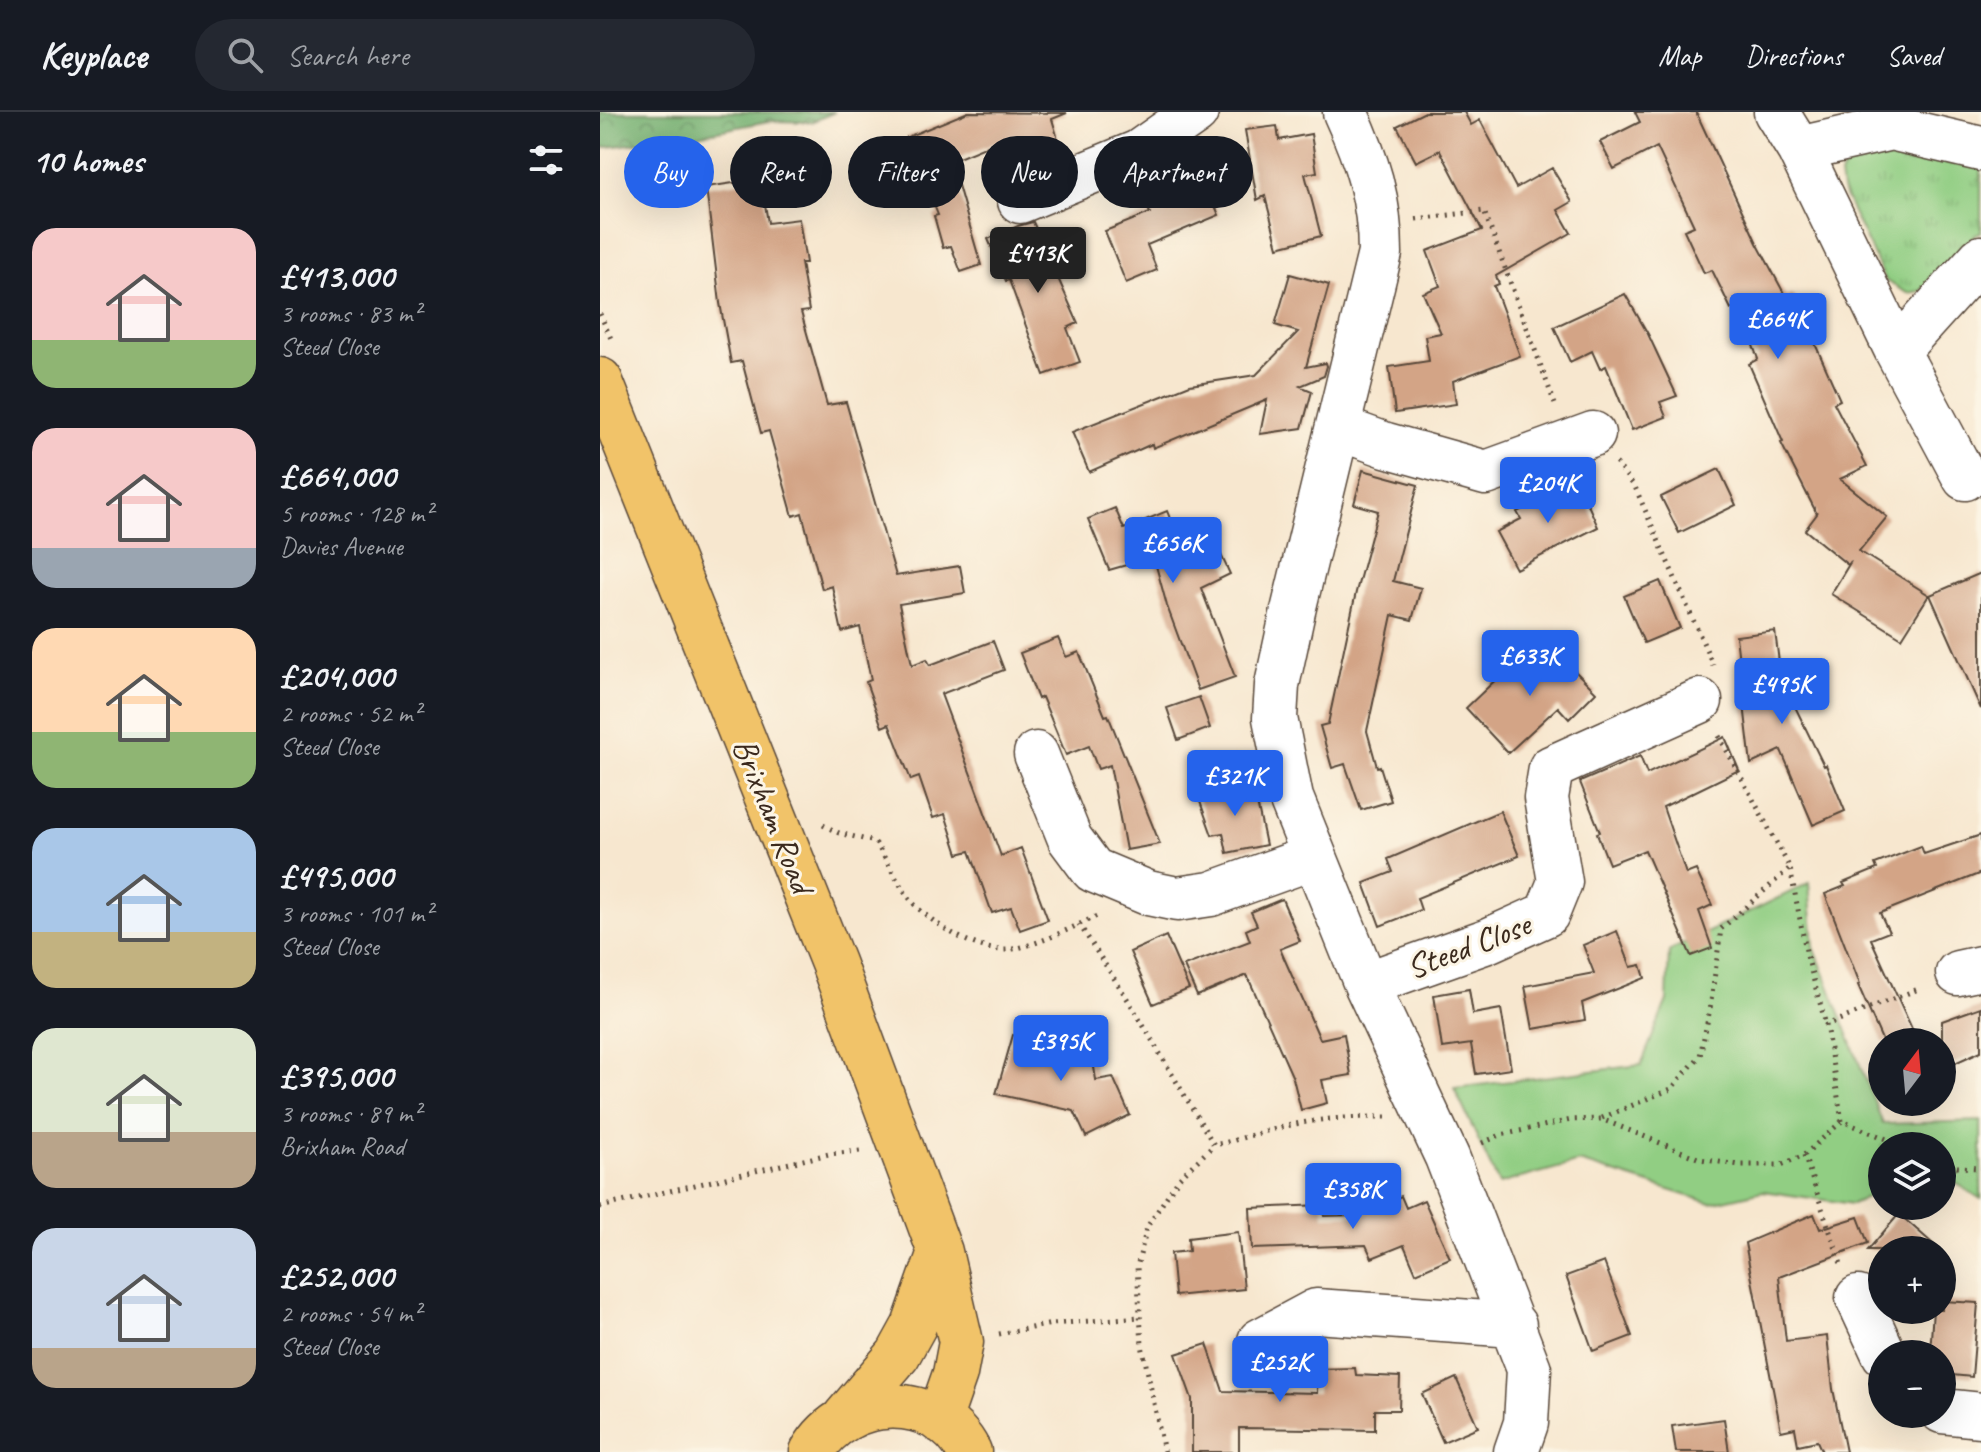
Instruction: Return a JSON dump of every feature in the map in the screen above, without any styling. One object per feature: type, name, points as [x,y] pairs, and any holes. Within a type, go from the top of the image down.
[{"type":"main road","name":"Brixham Road","points":[[610,369],[903,1146],[940,1252],[961,1342],[955,1374],[939,1420]]},
{"type":"main road","points":[[812,1452],[827,1431],[845,1417],[898,1355],[914,1326],[940,1252]]},
{"type":"main road","points":[[845,1417],[863,1410],[892,1406],[922,1411],[954,1431],[969,1452]]},
{"type":"street","points":[[1078,177],[1139,152],[1196,112]]},
{"type":"street","name":"Steed Close","points":[[1345,112],[1366,157],[1380,223],[1380,253],[1287,640],[1277,685],[1275,718],[1291,798],[1314,857],[1366,984],[1447,1157],[1529,1369],[1526,1423],[1516,1452]]},
{"type":"street","points":[[1776,112],[1799,149],[1897,351],[1965,478]]},
{"type":"street","points":[[1799,149],[1891,128],[1981,149]]},
{"type":"street","points":[[1897,351],[1981,258]]},
{"type":"street","points":[[1339,428],[1386,445],[1486,473],[1593,434]]},
{"type":"street","name":"Steed Close","points":[[1366,984],[1487,941],[1547,914],[1560,882],[1546,798],[1551,768],[1700,701]]},
{"type":"street","points":[[1036,754],[1070,839],[1093,870],[1148,893],[1177,899],[1211,894],[1314,857]]},
{"type":"street","points":[[1858,1298],[1878,1340]]},
{"type":"street","points":[[1260,1341],[1316,1311],[1514,1325]]},
{"type":"street","points":[[1956,1412],[1981,1415]]},
{"type":"path","points":[[600,314],[610,369]]},
{"type":"path","points":[[1700,701],[1790,868],[1807,956],[1826,1025],[1842,1121]]},
{"type":"path","points":[[819,823],[839,833],[875,842],[915,905],[959,937],[990,951],[1010,950],[1045,940],[1148,893]]},
{"type":"path","points":[[1447,1157],[1501,1135],[1571,1120],[1601,1119],[1671,1089],[1700,1056],[1721,929],[1790,868]]},
{"type":"path","points":[[1079,924],[1214,1145]]},
{"type":"path","points":[[1826,1025],[1970,971]]},
{"type":"path","points":[[1164,1452],[1142,1345],[1137,1267],[1147,1227],[1179,1178],[1214,1145],[1286,1126],[1338,1117],[1428,1117]]},
{"type":"path","points":[[1601,1119],[1700,1159],[1739,1165],[1781,1165],[1804,1155],[1842,1121]]},
{"type":"path","points":[[1842,1121],[1869,1132]]},
{"type":"path","points":[[600,1207],[829,1154],[903,1146]]},
{"type":"path","points":[[1804,1155],[1840,1262],[1858,1298]]},
{"type":"path","points":[[1956,1167],[1981,1168]]},
{"type":"path","points":[[1052,1324],[1140,1317]]},
{"type":"green space","points":[[600,112],[835,112],[811,122],[769,121],[690,136],[624,136],[624,145],[600,148]]},
{"type":"green space","points":[[1881,149],[1917,149],[1981,164],[1981,232],[1933,283],[1921,291],[1907,293],[1886,281],[1842,190],[1840,175],[1850,156]]},
{"type":"green space","points":[[1809,883],[1814,947],[1868,1086],[1868,1116],[1880,1116],[1883,1124],[1981,1121],[1981,1199],[1956,1183],[1956,1132],[1868,1132],[1868,1197],[1852,1204],[1763,1191],[1711,1203],[1579,1162],[1499,1184],[1454,1088],[1641,1065],[1667,1000],[1669,951]]},
{"type":"building","points":[[968,112],[1067,113],[1052,119],[1057,136],[981,136],[981,149],[965,155],[965,136],[909,136]]},
{"type":"building","points":[[1425,112],[1464,112],[1471,125],[1480,120],[1516,188],[1552,168],[1572,202],[1558,210],[1571,233],[1496,276],[1499,284],[1494,286],[1520,356],[1453,381],[1456,404],[1395,413],[1389,367],[1429,361],[1425,336],[1441,333],[1423,293],[1440,286],[1427,251],[1482,230],[1440,150],[1416,162],[1397,126]]},
{"type":"building","points":[[1635,112],[1696,112],[1757,243],[1786,297],[1793,294],[1840,400],[1834,403],[1867,466],[1840,479],[1887,517],[1859,551],[1929,595],[1902,638],[1831,594],[1851,561],[1848,565],[1805,530],[1817,514],[1781,443],[1749,364],[1758,359],[1738,305],[1731,309],[1712,270],[1704,273],[1684,230],[1694,226],[1657,147],[1614,169],[1600,142],[1640,122]]},
{"type":"building","points":[[1277,126],[1279,140],[1311,134],[1317,172],[1305,174],[1321,236],[1278,247],[1265,196],[1257,200],[1253,177],[1253,136],[1246,136],[1245,130]]},
{"type":"building","points":[[730,184],[730,208],[766,208],[768,223],[799,219],[806,263],[801,263],[809,311],[801,312],[827,405],[846,402],[896,576],[960,566],[965,593],[899,604],[912,665],[927,659],[930,665],[993,641],[1004,670],[941,694],[1001,856],[1021,848],[1048,920],[1020,930],[1011,907],[992,913],[970,851],[958,854],[945,814],[933,818],[919,777],[911,780],[889,724],[882,727],[866,682],[871,680],[860,627],[842,632],[832,586],[822,589],[802,513],[793,516],[769,431],[761,433],[742,361],[731,363],[709,208],[714,208],[714,186]]},
{"type":"building","points":[[935,208],[965,208],[981,265],[961,272],[951,246],[943,248],[934,216],[938,215]]},
{"type":"building","points":[[1148,208],[1216,208],[1219,215],[1147,245],[1157,270],[1126,283],[1105,231],[1150,213]]},
{"type":"building","points":[[1033,222],[1078,323],[1067,328],[1080,362],[1044,375],[1009,280],[1006,281],[988,239]]},
{"type":"building","points":[[1290,274],[1329,285],[1306,367],[1326,363],[1327,366],[1324,376],[1300,386],[1312,391],[1302,428],[1260,434],[1267,400],[1089,472],[1072,432],[1190,385],[1256,375],[1298,332],[1275,325]]},
{"type":"building","points":[[1625,294],[1677,396],[1660,402],[1666,417],[1632,430],[1606,366],[1600,369],[1592,351],[1570,362],[1554,327]]},
{"type":"building","points":[[1719,469],[1736,505],[1679,533],[1661,497]]},
{"type":"building","points":[[1363,470],[1418,485],[1393,581],[1421,588],[1412,620],[1392,615],[1367,731],[1391,801],[1361,810],[1345,764],[1332,768],[1320,726],[1328,724],[1356,592],[1378,511],[1354,504]]},
{"type":"building","points":[[1577,480],[1598,527],[1516,569],[1496,532],[1521,519],[1517,512],[1545,497],[1544,494]]},
{"type":"building","points":[[1115,508],[1124,529],[1167,511],[1186,558],[1216,544],[1230,574],[1201,588],[1235,677],[1198,690],[1167,606],[1155,562],[1139,565],[1137,562],[1109,570],[1088,519]]},
{"type":"building","points":[[1981,573],[1981,709],[1930,595]]},
{"type":"building","points":[[1660,581],[1680,628],[1644,643],[1624,596]]},
{"type":"building","points":[[1775,631],[1781,678],[1826,765],[1845,811],[1813,825],[1781,750],[1751,764],[1736,636]]},
{"type":"building","points":[[1058,638],[1066,657],[1079,652],[1160,844],[1126,850],[1110,765],[1098,769],[1089,746],[1066,755],[1042,697],[1038,699],[1020,653]]},
{"type":"building","points":[[1548,644],[1596,692],[1569,719],[1558,707],[1508,753],[1466,708],[1506,670],[1514,679]]},
{"type":"building","points":[[1199,697],[1210,728],[1178,740],[1167,708]]},
{"type":"building","points":[[1725,737],[1739,770],[1663,807],[1686,874],[1696,870],[1712,905],[1699,911],[1712,948],[1691,956],[1645,850],[1609,864],[1580,782],[1640,756],[1647,774]]},
{"type":"building","points":[[1253,784],[1266,845],[1227,853],[1223,833],[1212,835],[1198,796]]},
{"type":"building","points":[[1500,811],[1519,856],[1417,898],[1421,910],[1380,926],[1364,883],[1393,872],[1388,859]]},
{"type":"building","points":[[1981,835],[1981,873],[1880,913],[1889,932],[1871,939],[1912,1028],[1877,1028],[1825,894],[1877,869],[1875,864],[1921,846],[1924,854]]},
{"type":"building","points":[[1282,899],[1300,941],[1280,949],[1320,1039],[1344,1034],[1351,1075],[1322,1080],[1327,1103],[1301,1110],[1293,1078],[1247,975],[1197,996],[1184,966],[1250,941],[1246,930],[1257,925],[1251,912]]},
{"type":"building","points":[[1617,931],[1631,967],[1641,965],[1645,978],[1582,1003],[1585,1020],[1533,1029],[1525,986],[1594,973],[1583,945]]},
{"type":"building","points":[[1166,936],[1189,989],[1153,1004],[1130,952]]},
{"type":"building","points":[[1469,989],[1473,1014],[1501,1009],[1511,1069],[1476,1074],[1471,1044],[1442,1048],[1434,995]]},
{"type":"building","points":[[1981,1007],[1981,1051],[1956,1063],[1956,1028],[1942,1028],[1942,1021]]},
{"type":"building","points":[[1013,1035],[1092,1054],[1096,1080],[1113,1077],[1130,1115],[1086,1137],[1074,1111],[996,1094]]},
{"type":"building","points":[[1401,1196],[1406,1208],[1424,1200],[1450,1258],[1416,1273],[1404,1245],[1372,1258],[1366,1245],[1252,1249],[1250,1208],[1323,1205],[1324,1216],[1361,1215]]},
{"type":"building","points":[[1814,1214],[1820,1229],[1858,1217],[1868,1243],[1779,1277],[1786,1341],[1827,1336],[1833,1389],[1846,1452],[1822,1452],[1817,1441],[1798,1445],[1795,1428],[1781,1431],[1745,1243]]},
{"type":"building","points":[[1894,1220],[1906,1220],[1924,1236],[1880,1236]]},
{"type":"building","points":[[1238,1232],[1244,1289],[1175,1296],[1171,1253],[1189,1251],[1188,1238]]},
{"type":"building","points":[[1604,1262],[1632,1336],[1593,1351],[1566,1276]]},
{"type":"building","points":[[1956,1302],[1978,1303],[1972,1377],[1956,1375],[1956,1340],[1931,1340],[1932,1324],[1956,1324]]},
{"type":"building","points":[[1207,1344],[1223,1391],[1317,1393],[1317,1369],[1355,1368],[1356,1375],[1400,1377],[1399,1410],[1375,1410],[1375,1430],[1239,1428],[1239,1452],[1192,1452],[1192,1399],[1176,1354]]},
{"type":"building","points":[[1456,1378],[1478,1427],[1443,1442],[1422,1394]]},
{"type":"building","points":[[1724,1419],[1729,1452],[1676,1452],[1672,1426]]}]
